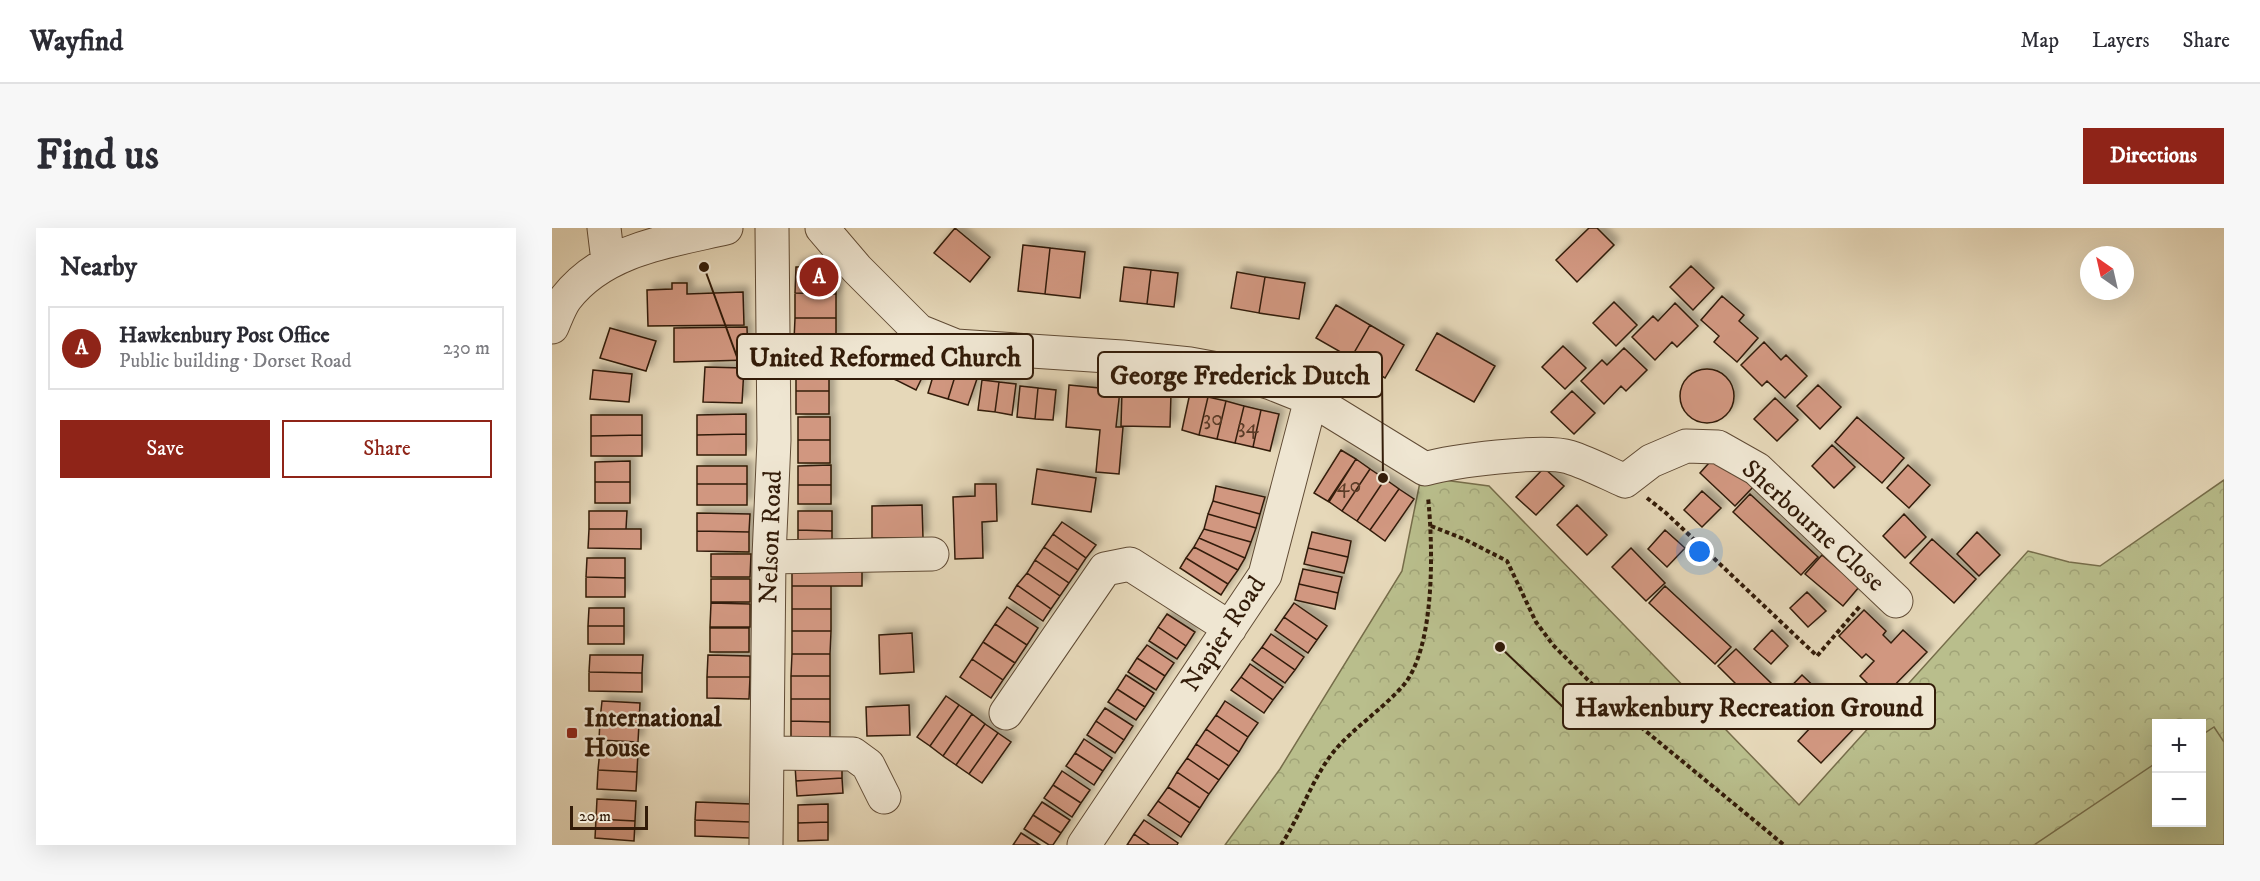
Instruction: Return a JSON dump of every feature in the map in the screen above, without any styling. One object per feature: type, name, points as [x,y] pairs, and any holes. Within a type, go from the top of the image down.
[{"type":"street","points":[[604,228],[608,261]]},
{"type":"street","points":[[552,327],[565,300],[581,281],[608,261],[652,245],[726,228]]},
{"type":"street","name":"Nelson Road","points":[[766,845],[769,557],[774,440],[772,228]]},
{"type":"street","points":[[822,228],[857,269],[918,331],[956,346],[1190,364],[1243,375],[1311,399],[1425,469],[1444,463],[1530,455],[1567,456],[1625,481]]},
{"type":"street","name":"Napier Road","points":[[1084,845],[1265,575],[1311,399]]},
{"type":"street","name":"Sherbourne Close","points":[[1625,481],[1651,460],[1686,446],[1718,447],[1757,468],[1888,592]]},
{"type":"street","points":[[769,557],[932,554]]},
{"type":"street","points":[[1006,713],[1105,569],[1130,564],[1230,628]]},
{"type":"street","points":[[766,753],[854,754],[868,765],[884,797]]},
{"type":"path","points":[[1281,845],[1335,751],[1402,687],[1413,670],[1423,640],[1431,588],[1431,526],[1425,469]]},
{"type":"path","points":[[1625,481],[1666,513],[1817,656],[1888,592]]},
{"type":"path","points":[[1431,526],[1464,539],[1507,561],[1536,622],[1554,645],[1608,700],[1784,845]]},
{"type":"green space","points":[[1421,477],[1489,486],[1799,805],[2028,551],[2069,562],[2100,566],[2224,480],[2224,845],[1225,845],[1280,769],[1402,571]]},
{"type":"green space","points":[[2214,727],[2224,742],[2224,845],[2034,845],[2152,766],[2152,827],[2206,827],[2206,732]]},
{"type":"building","points":[[955,228],[990,257],[970,282],[934,253]]},
{"type":"building","points":[[1589,228],[1597,228],[1614,245],[1577,282],[1556,260]]},
{"type":"building","points":[[1023,245],[1050,248],[1045,294],[1018,291]]},
{"type":"building","points":[[1050,248],[1085,252],[1080,298],[1045,294]]},
{"type":"building","points":[[1691,266],[1714,288],[1693,310],[1670,287]]},
{"type":"building","points":[[796,267],[836,267],[836,294],[795,293]]},
{"type":"building","points":[[1124,267],[1151,270],[1147,304],[1120,301]]},
{"type":"building","points":[[1151,270],[1178,273],[1174,307],[1147,304]]},
{"type":"building","points":[[1237,272],[1265,277],[1259,313],[1231,308]]},
{"type":"building","points":[[1265,277],[1305,283],[1299,319],[1259,313]]},
{"type":"building","points":[[672,283],[687,283],[687,294],[743,292],[744,325],[648,326],[647,290],[672,289]]},
{"type":"building","points":[[795,293],[836,294],[836,318],[795,318]]},
{"type":"building","points":[[1722,296],[1744,315],[1739,321],[1758,338],[1737,362],[1714,342],[1719,336],[1701,320]]},
{"type":"building","points":[[1614,302],[1637,325],[1616,346],[1593,323]]},
{"type":"building","points":[[1675,303],[1698,326],[1677,347],[1672,342],[1655,360],[1632,337],[1653,316],[1658,321]]},
{"type":"building","points":[[1336,305],[1370,325],[1351,358],[1316,338]]},
{"type":"building","points":[[795,318],[836,318],[836,341],[794,341]]},
{"type":"building","points":[[1370,325],[1404,345],[1385,378],[1351,358]]},
{"type":"building","points":[[747,327],[748,360],[674,362],[674,328]]},
{"type":"building","points":[[610,328],[656,341],[646,371],[600,358]]},
{"type":"building","points":[[1437,333],[1495,366],[1474,402],[1416,370]]},
{"type":"building","points":[[890,340],[910,349],[896,380],[875,371]]},
{"type":"building","points":[[1764,342],[1781,360],[1786,355],[1807,376],[1785,398],[1767,381],[1762,386],[1741,365]]},
{"type":"building","points":[[1563,346],[1586,368],[1565,389],[1542,367]]},
{"type":"building","points":[[1624,348],[1647,370],[1626,391],[1621,386],[1604,404],[1581,381],[1602,360],[1607,365]]},
{"type":"building","points":[[910,349],[931,359],[916,390],[896,380]]},
{"type":"building","points":[[937,363],[957,370],[948,399],[928,393]]},
{"type":"building","points":[[705,367],[744,368],[742,403],[703,402]]},
{"type":"building","points":[[796,368],[829,368],[829,391],[796,391]]},
{"type":"building","points":[[1702,369],[1712,369],[1722,373],[1730,381],[1734,396],[1730,411],[1722,419],[1712,423],[1702,423],[1692,419],[1684,411],[1680,401],[1680,391],[1684,381],[1692,373]]},
{"type":"building","points":[[593,370],[632,374],[629,402],[590,399]]},
{"type":"building","points":[[957,370],[978,376],[968,405],[948,399]]},
{"type":"building","points":[[982,380],[999,382],[995,412],[978,410]]},
{"type":"building","points":[[999,382],[1016,384],[1012,415],[995,412]]},
{"type":"building","points":[[1069,385],[1120,390],[1116,427],[1123,427],[1119,474],[1096,472],[1100,430],[1066,427]]},
{"type":"building","points":[[1818,385],[1841,407],[1820,429],[1797,406]]},
{"type":"building","points":[[1020,386],[1038,388],[1035,419],[1017,417]]},
{"type":"building","points":[[1038,388],[1056,390],[1053,420],[1035,419]]},
{"type":"building","points":[[796,391],[829,391],[829,414],[796,414]]},
{"type":"building","points":[[1122,391],[1171,393],[1170,427],[1121,426]]},
{"type":"building","points":[[1572,391],[1595,413],[1574,434],[1551,412]]},
{"type":"building","points":[[1190,393],[1208,397],[1199,435],[1182,430]]},
{"type":"building","points":[[1208,397],[1226,401],[1217,439],[1199,435]]},
{"type":"building","points":[[1775,398],[1798,420],[1777,441],[1754,419]]},
{"type":"building","points":[[1226,401],[1244,406],[1235,443],[1217,439]]},
{"type":"building","points":[[1244,406],[1261,410],[1253,447],[1235,443]]},
{"type":"building","points":[[1261,410],[1279,414],[1270,451],[1253,447]]},
{"type":"building","points":[[746,414],[746,434],[697,435],[697,415]]},
{"type":"building","points":[[591,415],[642,415],[642,435],[591,436]]},
{"type":"building","points":[[798,417],[830,417],[830,440],[798,440]]},
{"type":"building","points":[[1857,417],[1904,458],[1882,483],[1835,442]]},
{"type":"building","points":[[746,434],[746,455],[697,455],[697,435]]},
{"type":"building","points":[[642,435],[642,456],[591,456],[591,436]]},
{"type":"building","points":[[798,440],[830,440],[830,463],[798,463]]},
{"type":"building","points":[[1832,445],[1855,467],[1834,488],[1812,466]]},
{"type":"building","points":[[1341,450],[1356,459],[1329,502],[1314,493]]},
{"type":"building","points":[[1717,454],[1753,487],[1735,506],[1700,473]]},
{"type":"building","points":[[1356,459],[1370,469],[1342,511],[1328,501]]},
{"type":"building","points":[[630,461],[630,482],[595,482],[595,462]]},
{"type":"building","points":[[831,465],[831,485],[798,485],[798,466]]},
{"type":"building","points":[[1908,465],[1930,485],[1909,508],[1887,488]]},
{"type":"building","points":[[697,466],[747,466],[747,484],[697,484]]},
{"type":"building","points":[[1544,468],[1564,486],[1536,515],[1516,497]]},
{"type":"building","points":[[1037,469],[1096,478],[1091,512],[1032,504]]},
{"type":"building","points":[[1370,469],[1385,479],[1357,521],[1342,511]]},
{"type":"building","points":[[1385,479],[1399,489],[1370,530],[1357,521]]},
{"type":"building","points":[[595,482],[630,482],[630,503],[595,503]]},
{"type":"building","points":[[697,484],[747,484],[747,505],[697,505]]},
{"type":"building","points":[[975,484],[996,484],[997,521],[982,522],[983,558],[955,559],[953,497],[975,496]]},
{"type":"building","points":[[798,485],[831,485],[831,504],[798,504]]},
{"type":"building","points":[[1216,486],[1265,497],[1260,514],[1213,501]]},
{"type":"building","points":[[1399,489],[1414,499],[1385,541],[1370,530]]},
{"type":"building","points":[[1702,491],[1721,508],[1702,527],[1684,510]]},
{"type":"building","points":[[1750,494],[1818,557],[1801,575],[1733,512]]},
{"type":"building","points":[[1213,501],[1260,514],[1256,528],[1208,514]]},
{"type":"building","points":[[922,505],[923,538],[872,538],[872,506]]},
{"type":"building","points":[[1577,505],[1607,535],[1587,555],[1557,525]]},
{"type":"building","points":[[589,511],[627,511],[626,529],[589,529]]},
{"type":"building","points":[[798,511],[832,511],[832,531],[798,530]]},
{"type":"building","points":[[697,513],[750,514],[749,532],[697,531]]},
{"type":"building","points":[[1208,514],[1256,528],[1251,542],[1204,529]]},
{"type":"building","points":[[1904,514],[1926,537],[1905,558],[1883,536]]},
{"type":"building","points":[[1062,522],[1096,545],[1086,558],[1053,534]]},
{"type":"building","points":[[589,529],[641,529],[641,549],[588,548]]},
{"type":"building","points":[[1204,529],[1251,542],[1245,558],[1199,538]]},
{"type":"building","points":[[798,530],[832,531],[832,550],[798,550]]},
{"type":"building","points":[[1665,530],[1685,548],[1667,567],[1648,549]]},
{"type":"building","points":[[697,531],[749,532],[749,552],[697,551]]},
{"type":"building","points":[[1312,532],[1351,541],[1348,557],[1308,548]]},
{"type":"building","points":[[1977,532],[2000,555],[1979,576],[1957,554]]},
{"type":"building","points":[[1053,534],[1086,558],[1078,570],[1044,547]]},
{"type":"building","points":[[1199,538],[1245,558],[1238,570],[1194,547]]},
{"type":"building","points":[[1932,539],[1976,579],[1954,603],[1910,563]]},
{"type":"building","points":[[1044,547],[1078,570],[1069,583],[1035,560]]},
{"type":"building","points":[[1194,547],[1238,570],[1228,584],[1186,558]]},
{"type":"building","points":[[1308,548],[1348,557],[1344,573],[1304,564]]},
{"type":"building","points":[[1631,548],[1665,583],[1646,601],[1612,567]]},
{"type":"building","points":[[711,554],[751,554],[750,577],[711,577]]},
{"type":"building","points":[[1822,555],[1859,587],[1843,606],[1805,574]]},
{"type":"building","points":[[587,558],[625,558],[625,578],[586,577]]},
{"type":"building","points":[[1186,558],[1228,584],[1221,595],[1180,568]]},
{"type":"building","points":[[1035,560],[1069,583],[1060,596],[1027,573]]},
{"type":"building","points":[[862,563],[862,586],[792,586],[792,564]]},
{"type":"building","points":[[1303,569],[1342,577],[1338,593],[1299,584]]},
{"type":"building","points":[[1027,573],[1060,596],[1051,609],[1017,585]]},
{"type":"building","points":[[586,577],[625,578],[625,597],[586,597]]},
{"type":"building","points":[[711,579],[750,579],[750,602],[711,602]]},
{"type":"building","points":[[1299,584],[1338,593],[1335,609],[1295,600]]},
{"type":"building","points":[[1017,585],[1051,609],[1043,621],[1009,598]]},
{"type":"building","points":[[792,586],[831,586],[831,609],[792,609]]},
{"type":"building","points":[[1665,586],[1731,647],[1715,664],[1649,603]]},
{"type":"building","points":[[1807,592],[1826,611],[1808,627],[1790,608]]},
{"type":"building","points":[[711,603],[750,604],[750,627],[710,627]]},
{"type":"building","points":[[1294,603],[1327,626],[1317,640],[1284,617]]},
{"type":"building","points":[[1007,607],[1038,628],[1027,645],[995,624]]},
{"type":"building","points":[[589,608],[624,608],[624,626],[588,626]]},
{"type":"building","points":[[792,609],[831,609],[831,631],[792,631]]},
{"type":"building","points":[[1864,610],[1886,631],[1883,635],[1891,643],[1903,630],[1927,652],[1882,698],[1860,676],[1874,661],[1866,654],[1862,658],[1839,636]]},
{"type":"building","points":[[1167,614],[1195,632],[1186,646],[1158,627]]},
{"type":"building","points":[[1284,617],[1317,640],[1308,653],[1275,630]]},
{"type":"building","points":[[995,624],[1027,645],[1015,663],[983,642]]},
{"type":"building","points":[[588,626],[624,626],[624,644],[588,644]]},
{"type":"building","points":[[1158,627],[1186,646],[1177,659],[1149,641]]},
{"type":"building","points":[[710,628],[749,628],[749,652],[710,652]]},
{"type":"building","points":[[1772,630],[1788,646],[1771,664],[1754,649]]},
{"type":"building","points":[[792,631],[831,631],[830,654],[792,654]]},
{"type":"building","points":[[912,633],[914,672],[880,674],[879,635]]},
{"type":"building","points":[[1271,634],[1304,657],[1295,670],[1262,647]]},
{"type":"building","points":[[983,642],[1015,663],[1003,680],[972,659]]},
{"type":"building","points":[[1147,645],[1174,663],[1165,676],[1137,658]]},
{"type":"building","points":[[1262,647],[1295,670],[1285,683],[1252,660]]},
{"type":"building","points":[[1736,649],[1771,683],[1753,701],[1718,666]]},
{"type":"building","points":[[792,654],[830,654],[830,676],[791,676]]},
{"type":"building","points":[[590,655],[643,655],[642,673],[589,672]]},
{"type":"building","points":[[708,655],[750,656],[750,677],[707,677]]},
{"type":"building","points":[[1137,658],[1165,676],[1156,690],[1128,672]]},
{"type":"building","points":[[972,659],[1003,680],[991,698],[960,677]]},
{"type":"building","points":[[1250,664],[1283,687],[1273,700],[1241,677]]},
{"type":"building","points":[[589,672],[642,673],[642,692],[589,691]]},
{"type":"building","points":[[1126,675],[1154,693],[1145,707],[1117,689]]},
{"type":"building","points":[[1802,675],[1824,696],[1821,700],[1829,708],[1842,695],[1865,717],[1821,763],[1798,741],[1812,726],[1804,718],[1800,723],[1777,701]]},
{"type":"building","points":[[791,676],[830,676],[830,699],[791,699]]},
{"type":"building","points":[[707,677],[750,677],[749,699],[707,698]]},
{"type":"building","points":[[1241,677],[1273,700],[1264,713],[1231,690]]},
{"type":"building","points":[[1117,689],[1145,707],[1136,720],[1108,702]]},
{"type":"building","points":[[946,696],[959,705],[930,746],[917,737]]},
{"type":"building","points":[[791,699],[830,699],[830,722],[791,721]]},
{"type":"building","points":[[602,701],[640,703],[639,723],[600,720]]},
{"type":"building","points":[[1225,701],[1258,723],[1248,737],[1216,715]]},
{"type":"building","points":[[909,705],[910,735],[867,736],[866,707]]},
{"type":"building","points":[[959,705],[972,714],[943,756],[930,746]]},
{"type":"building","points":[[1105,708],[1133,726],[1124,740],[1096,721]]},
{"type":"building","points":[[972,714],[985,724],[956,765],[943,756]]},
{"type":"building","points":[[1216,715],[1248,737],[1239,752],[1206,729]]},
{"type":"building","points":[[600,720],[639,723],[638,742],[599,740]]},
{"type":"building","points":[[791,721],[830,722],[830,744],[791,744]]},
{"type":"building","points":[[1096,721],[1124,740],[1115,753],[1087,735]]},
{"type":"building","points":[[985,724],[998,733],[969,774],[956,765]]},
{"type":"building","points":[[1206,729],[1239,752],[1229,766],[1196,744]]},
{"type":"building","points":[[998,733],[1011,742],[982,783],[969,774]]},
{"type":"building","points":[[1084,739],[1112,758],[1103,771],[1075,753]]},
{"type":"building","points":[[1196,744],[1229,766],[1219,780],[1187,758]]},
{"type":"building","points":[[600,750],[638,752],[637,772],[598,770]]},
{"type":"building","points":[[1075,753],[1103,771],[1094,785],[1066,766]]},
{"type":"building","points":[[1187,758],[1219,780],[1209,794],[1177,772]]},
{"type":"building","points":[[842,763],[842,778],[796,781],[795,765]]},
{"type":"building","points":[[598,770],[637,772],[636,791],[597,789]]},
{"type":"building","points":[[1062,771],[1090,790],[1081,803],[1053,785]]},
{"type":"building","points":[[1177,772],[1209,794],[1200,808],[1168,787]]},
{"type":"building","points":[[842,778],[843,793],[797,796],[796,781]]},
{"type":"building","points":[[1053,785],[1081,803],[1072,817],[1044,798]]},
{"type":"building","points":[[1168,787],[1200,808],[1190,823],[1158,801]]},
{"type":"building","points":[[597,799],[636,801],[635,821],[596,819]]},
{"type":"building","points":[[1158,801],[1190,823],[1181,837],[1148,815]]},
{"type":"building","points":[[696,802],[751,804],[750,822],[695,820]]},
{"type":"building","points":[[1042,802],[1070,820],[1061,833],[1033,815]]},
{"type":"building","points":[[828,804],[828,822],[798,823],[798,805]]},
{"type":"building","points":[[1033,815],[1061,833],[1053,845],[1049,845],[1024,829]]},
{"type":"building","points":[[596,819],[635,821],[634,841],[595,838]]},
{"type":"building","points":[[695,820],[750,822],[750,838],[695,836]]},
{"type":"building","points":[[1144,820],[1178,843],[1177,845],[1150,845],[1134,834]]},
{"type":"building","points":[[828,822],[828,840],[798,841],[798,823]]},
{"type":"building","points":[[1021,833],[1040,845],[1013,845]]},
{"type":"building","points":[[1134,834],[1150,845],[1127,845]]},
{"type":"place","name":"United Reformed Church","points":[[704,267]]},
{"type":"place","name":"Hawkenbury Post Office","points":[[819,277]]},
{"type":"place","name":"George Frederick Dutch","points":[[1383,478]]},
{"type":"place","name":"Hawkenbury Recreation Ground","points":[[1500,647]]},
{"type":"place","name":"International House","points":[[572,733]]}]
